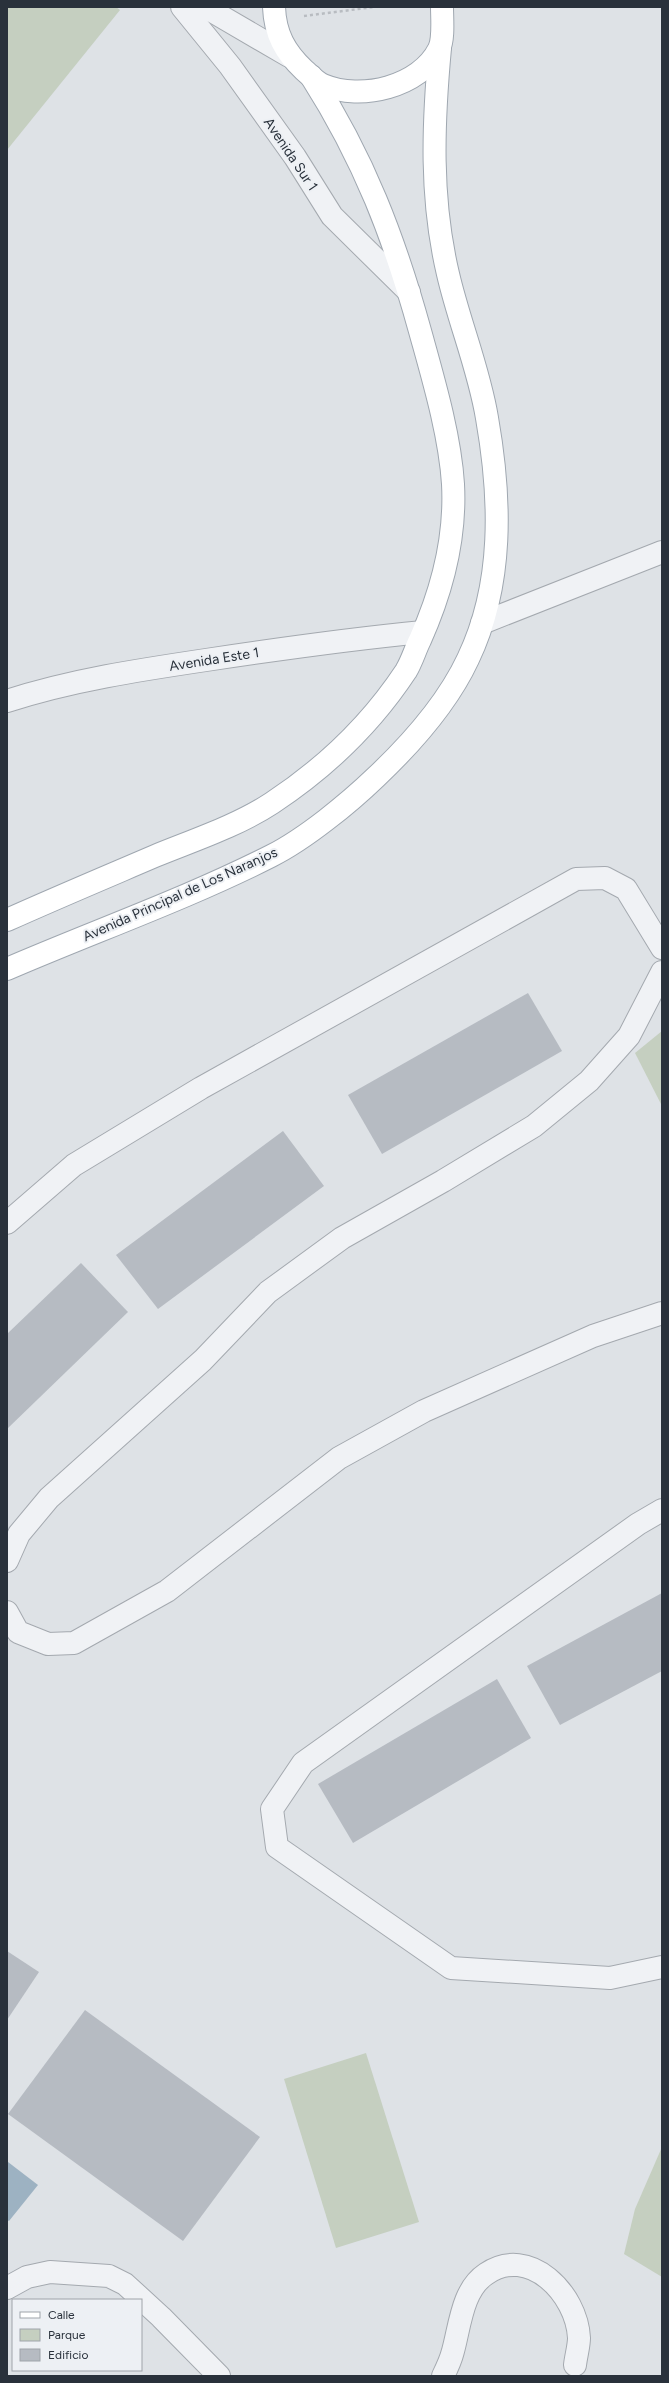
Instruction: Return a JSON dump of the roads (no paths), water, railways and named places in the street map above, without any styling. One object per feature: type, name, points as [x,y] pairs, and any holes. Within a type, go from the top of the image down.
[{"type":"main road","points":[[274,7],[277,32],[289,56],[310,76],[323,85],[340,89],[361,91],[382,88],[402,82],[418,73],[432,60],[440,48]]},
{"type":"main road","name":"Avenida Principal de Los Naranjos","points":[[7,969],[229,876],[274,854],[356,796],[390,764],[427,724],[468,660],[482,623],[497,546],[497,506],[487,416],[448,272],[436,201],[434,135],[442,7]]},
{"type":"main road","points":[[7,920],[235,823],[270,805],[304,780],[347,743],[407,668],[423,632],[444,576],[452,524],[453,483],[432,375],[409,292],[392,239],[368,179],[326,100],[310,76]]},
{"type":"street","name":"Avenida Sur 1","points":[[182,7],[230,66],[291,151],[332,216],[409,292]]},
{"type":"street","points":[[204,7],[289,56]]},
{"type":"street","points":[[482,623],[662,552]]},
{"type":"street","name":"Avenida Este 1","points":[[7,701],[32,693],[126,672],[346,639],[423,632]]},
{"type":"street","points":[[7,1223],[74,1165],[201,1088],[576,879],[605,878],[626,889],[662,948]]},
{"type":"street","points":[[7,1561],[19,1534],[49,1498],[203,1360],[268,1292],[342,1238],[443,1181],[534,1126],[589,1081],[629,1036],[662,972]]},
{"type":"street","points":[[7,1612],[18,1632],[48,1644],[74,1643],[167,1591],[339,1458],[424,1411],[593,1336],[662,1313]]},
{"type":"street","points":[[662,1510],[632,1528],[303,1763],[272,1809],[277,1847],[451,1968],[610,1978],[662,1966]]},
{"type":"street","points":[[444,2376],[453,2353],[464,2307],[472,2289],[485,2274],[505,2265],[529,2266],[551,2280],[566,2298],[579,2337],[575,2365]]},
{"type":"street","points":[[7,2288],[27,2277],[50,2272],[109,2276],[125,2284],[151,2307],[219,2376]]},
{"type":"water","points":[[8,2162],[38,2185],[9,2221],[7,2220]]}]
